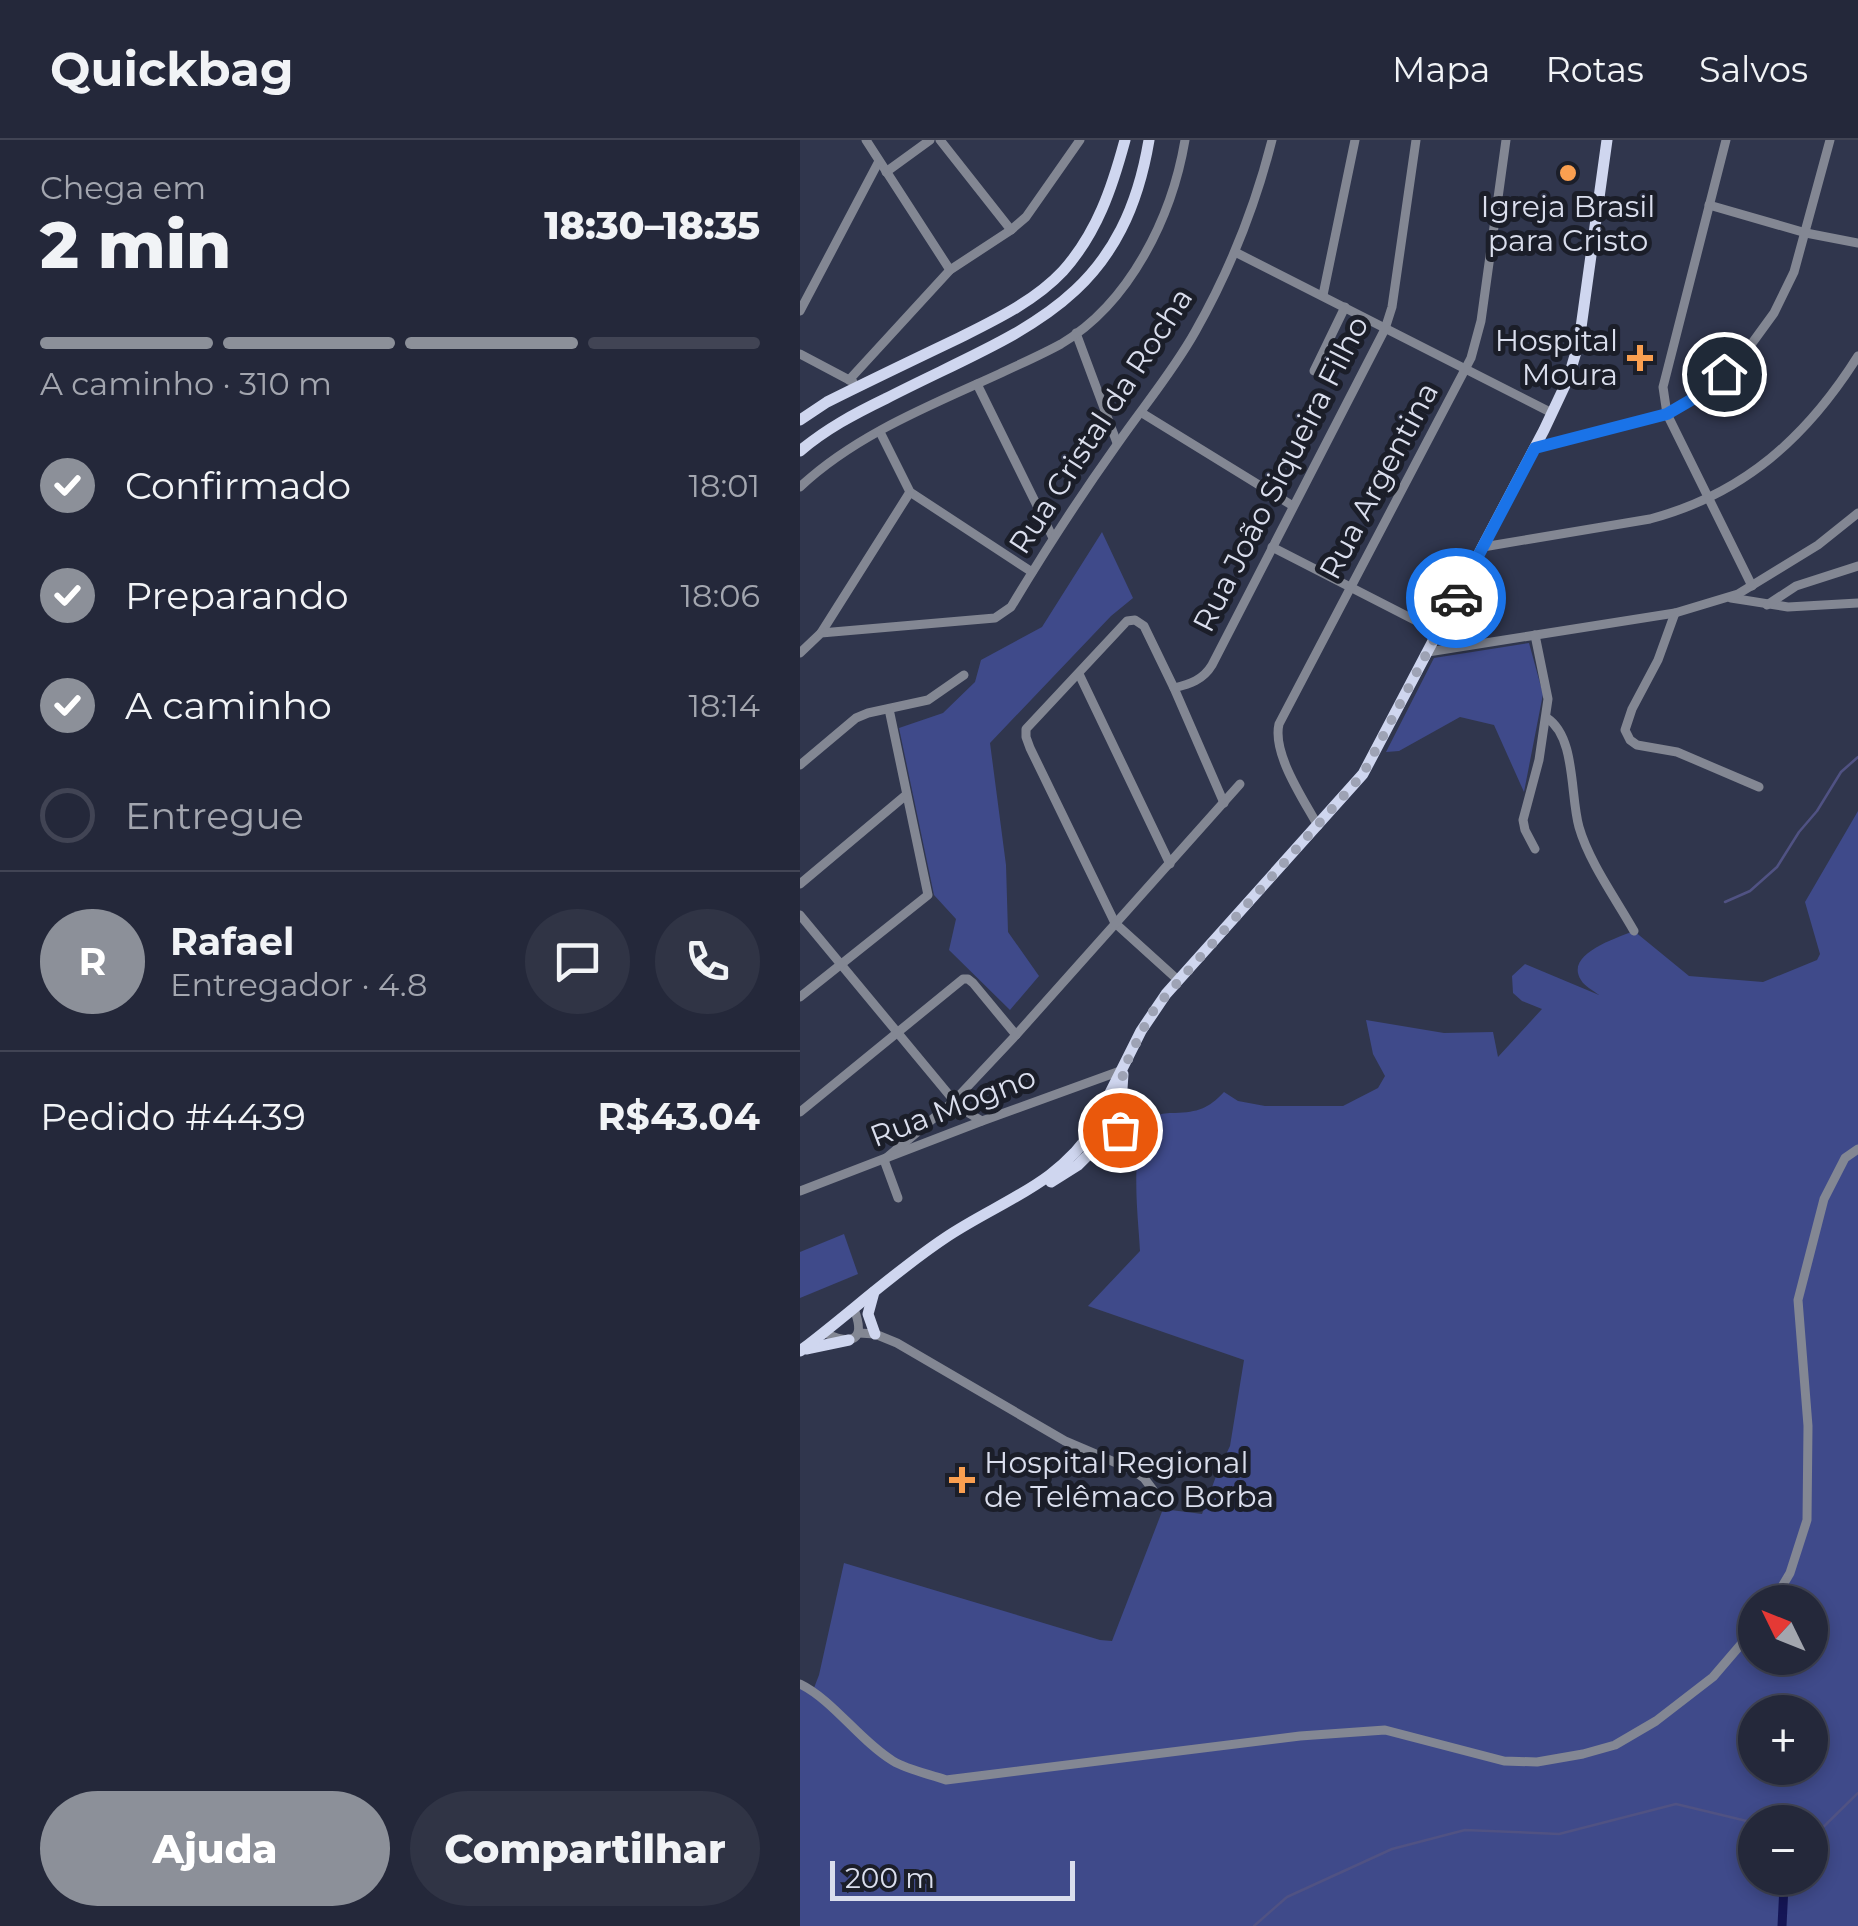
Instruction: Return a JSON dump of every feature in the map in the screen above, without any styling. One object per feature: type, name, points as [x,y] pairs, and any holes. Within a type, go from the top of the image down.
[{"type":"main road","points":[[800,420],[854,382],[1006,314],[1061,273],[1090,235],[1102,211],[1125,140]]},
{"type":"main road","points":[[800,450],[824,431],[1008,339],[1063,302],[1098,268],[1116,239],[1139,185],[1149,140]]},
{"type":"main road","points":[[1028,1191],[1075,1154],[1155,1008],[1363,774],[1568,378],[1578,342],[1607,140]]},
{"type":"main road","points":[[801,1350],[944,1239],[1028,1191],[1064,1176],[1108,1136],[1118,1133],[1123,1070]]},
{"type":"main road","points":[[1108,1136],[1098,1132],[1099,1116],[1122,1098]]},
{"type":"main road","points":[[1099,1116],[1113,1112],[1120,1119]]},
{"type":"main road","points":[[874,1292],[868,1314],[874,1334]]},
{"type":"main road","points":[[801,1350],[854,1336]]},
{"type":"street","points":[[866,140],[950,270]]},
{"type":"street","points":[[886,172],[930,140]]},
{"type":"street","points":[[940,140],[1010,230]]},
{"type":"street","points":[[800,354],[854,382],[950,270],[1010,230],[1033,206],[1080,140]]},
{"type":"street","points":[[800,487],[840,454],[880,432],[1062,344],[1103,310],[1120,292],[1156,231],[1175,184],[1185,140]]},
{"type":"street","name":"Rua Cristal da Rocha","points":[[822,633],[996,618],[1010,607],[1196,330],[1236,252],[1272,140]]},
{"type":"street","points":[[1323,295],[1355,140]]},
{"type":"street","name":"Rua João Siqueira Filho","points":[[1174,688],[1207,673],[1385,329],[1392,307],[1416,140]]},
{"type":"street","name":"Rua Argentina","points":[[1318,826],[1282,757],[1279,724],[1466,370],[1481,321],[1506,140]]},
{"type":"street","points":[[1726,140],[1663,387],[1667,414],[1752,586]]},
{"type":"street","points":[[1535,448],[1667,414],[1724,374],[1774,312],[1794,272],[1830,140]]},
{"type":"street","points":[[800,311],[879,161]]},
{"type":"street","points":[[1709,205],[1858,243]]},
{"type":"street","points":[[1236,252],[1552,413]]},
{"type":"street","points":[[1314,371],[1345,307]]},
{"type":"street","points":[[1076,333],[1117,444]]},
{"type":"street","points":[[1483,547],[1650,520],[1710,499],[1744,479],[1793,438],[1825,404],[1858,356]]},
{"type":"street","points":[[977,384],[1054,538]]},
{"type":"street","points":[[1142,413],[1293,506]]},
{"type":"street","points":[[880,432],[910,492],[1032,572]]},
{"type":"street","points":[[800,653],[822,633],[910,492]]},
{"type":"street","points":[[1428,652],[1675,613],[1728,598],[1818,545],[1858,513]]},
{"type":"street","points":[[1272,547],[1438,632]]},
{"type":"street","points":[[1768,605],[1796,586],[1858,566]]},
{"type":"street","points":[[1728,598],[1788,606],[1858,603]]},
{"type":"street","points":[[1675,613],[1658,660],[1632,709],[1626,730],[1630,740],[1677,752],[1759,786]]},
{"type":"street","points":[[1178,980],[1114,923],[1030,748],[1026,729],[1127,621],[1135,620],[1144,626],[1224,803]]},
{"type":"street","points":[[1535,635],[1546,682],[1547,718],[1524,820],[1524,830],[1535,849]]},
{"type":"street","points":[[1079,674],[1170,864]]},
{"type":"street","points":[[800,765],[856,718],[928,700],[964,675]]},
{"type":"street","points":[[800,998],[928,895],[888,709]]},
{"type":"street","points":[[1547,718],[1564,738],[1578,826],[1634,931]]},
{"type":"street","points":[[898,1198],[884,1160],[954,1101],[1240,784]]},
{"type":"street","points":[[800,884],[906,795]]},
{"type":"street","points":[[800,916],[954,1101],[982,1121]]},
{"type":"street","points":[[800,1112],[960,981],[968,979],[973,983],[1016,1035]]},
{"type":"street","name":"Rua Mogno","points":[[800,1191],[1123,1070]]},
{"type":"street","points":[[1783,1585],[1808,1520],[1808,1426],[1798,1300],[1824,1199],[1845,1158],[1858,1149]]},
{"type":"street","points":[[854,1309],[860,1328],[854,1336]]},
{"type":"street","points":[[825,1333],[835,1338],[874,1334],[897,1343],[1066,1441],[1133,1470],[1153,1490]]},
{"type":"street","points":[[800,1684],[813,1690],[895,1763],[946,1780],[1300,1736],[1385,1730],[1504,1762],[1537,1762],[1583,1754],[1641,1730],[1713,1677],[1738,1648]]},
{"type":"shaded area","points":[[1102,532],[1133,598],[1111,616],[990,743],[1006,865],[1008,932],[1039,976],[1010,1010],[949,950],[956,919],[934,895],[899,728],[943,713],[975,682],[981,660],[1042,627]]},
{"type":"shaded area","points":[[1529,643],[1543,694],[1524,792],[1494,725],[1460,717],[1399,751],[1386,752],[1434,658]]},
{"type":"shaded area","points":[[1858,811],[1858,1926],[800,1926],[800,1687],[812,1693],[819,1675],[844,1563],[1112,1641],[1163,1509],[1202,1514],[1230,1446],[1244,1360],[1088,1306],[1140,1251],[1136,1176],[1148,1123],[1161,1114],[1202,1109],[1224,1092],[1238,1101],[1265,1106],[1343,1106],[1378,1088],[1385,1076],[1373,1054],[1366,1020],[1444,1033],[1493,1032],[1498,1057],[1542,1009],[1513,993],[1512,976],[1525,964],[1599,995],[1581,980],[1580,962],[1595,948],[1634,931],[1689,976],[1763,982],[1817,960],[1820,954],[1805,902]]},
{"type":"shaded area","points":[[844,1234],[858,1274],[800,1298],[800,1252]]},
{"type":"waterway","points":[[1725,902],[1750,891],[1777,867],[1841,772],[1858,757]]},
{"type":"waterway","points":[[1828,1822],[1858,1793]]},
{"type":"waterway","points":[[1254,1926],[1287,1897],[1392,1849],[1465,1830],[1559,1834],[1676,1804],[1738,1819]]},
{"type":"waterway","points":[[1782,1926],[1784,1895]]},
{"type":"way so far","points":[[1120,1130],[1123,1070],[1155,1008],[1363,774],[1456,598]]},
{"type":"place","name":"Igreja Brasil para Cristo","points":[[1568,173]]},
{"type":"place","name":"Hospital Moura","points":[[1640,358]]},
{"type":"place","name":"Hospital Regional de Telêmaco Borba","points":[[962,1480]]},
{"type":"route","points":[[1456,598],[1535,448],[1667,414],[1724,374]]}]
